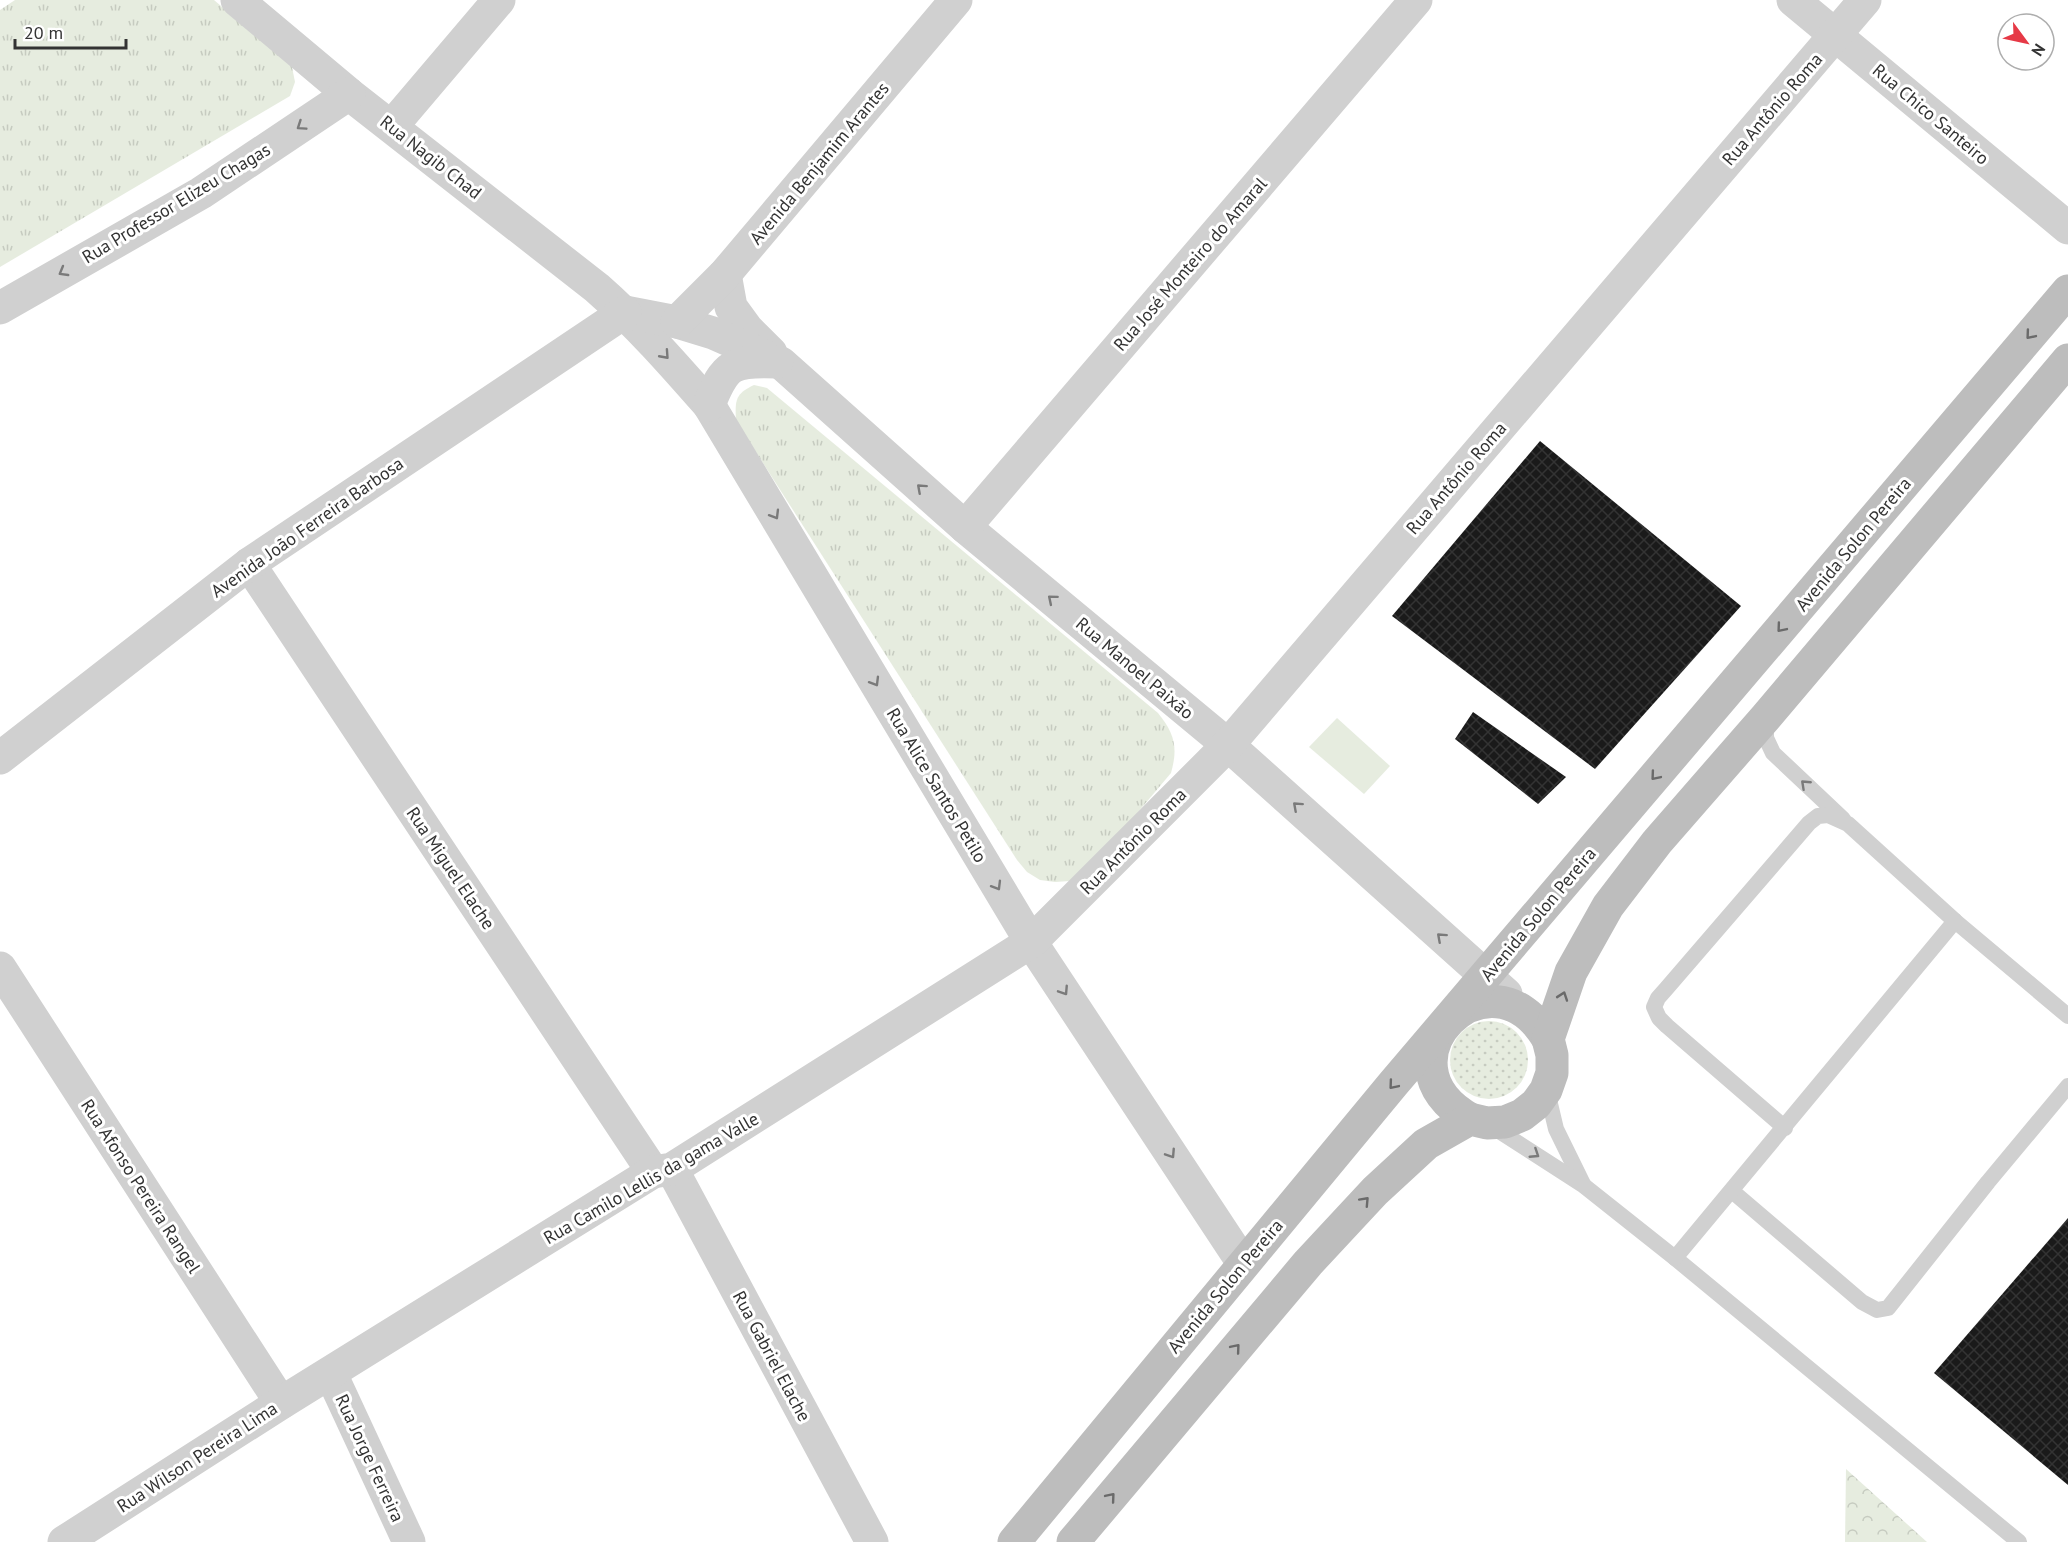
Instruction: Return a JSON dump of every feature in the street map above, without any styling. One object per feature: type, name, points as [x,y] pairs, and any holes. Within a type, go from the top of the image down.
[{"type":"main road","name":"Avenida Solon Pereira","points":[[1014,1542],[1441,1028],[2068,291]]},
{"type":"main road","points":[[1548,1039],[1571,972],[1608,906],[1657,842],[1766,717],[2068,360]]},
{"type":"main road","points":[[1496,1002],[1512,1005],[1528,1013],[1548,1039],[1552,1055],[1552,1073],[1546,1090],[1536,1104],[1522,1115],[1505,1122],[1479,1121],[1454,1110],[1442,1098],[1432,1075],[1431,1060],[1434,1044],[1441,1028],[1453,1016],[1478,1003],[1496,1002]]},
{"type":"main road","points":[[1073,1542],[1308,1263],[1375,1191],[1426,1144],[1479,1121]]},
{"type":"street","name":"Rua Nagib Chad","points":[[237,0],[349,94],[625,312]]},
{"type":"street","points":[[392,126],[499,0]]},
{"type":"street","name":"Avenida Benjamim Arantes","points":[[677,322],[725,274],[956,0]]},
{"type":"street","name":"Rua José Monteiro do Amaral","points":[[965,527],[1416,0]]},
{"type":"street","name":"Rua Chico Santeiro","points":[[1793,0],[2068,228]]},
{"type":"street","name":"Rua Antônio Roma","points":[[1031,942],[1228,745],[1865,0]]},
{"type":"street","name":"Rua Professor Elizeu Chagas","points":[[0,308],[201,193],[349,94]]},
{"type":"street","name":"Rua Manoel Paixão","points":[[725,274],[731,307],[747,329],[781,363],[965,527],[1228,745],[1528,1013]]},
{"type":"street","name":"Rua Manoel Paixão","points":[[625,312],[677,322],[713,333],[781,363]]},
{"type":"street","name":"Rua Alice Santos Petilo","points":[[625,312],[709,405],[1031,942],[1244,1263]]},
{"type":"street","name":"Avenida João Ferreira Barbosa","points":[[0,758],[249,564],[625,312]]},
{"type":"street","points":[[709,405],[719,380],[733,366],[752,361],[781,363]]},
{"type":"street","name":"Rua Miguel Elache","points":[[249,564],[662,1171]]},
{"type":"street","name":"Rua Camilo Lellis da gama Valle","points":[[331,1374],[1031,942]]},
{"type":"street","name":"Rua Afonso Pereira Rangel","points":[[0,968],[281,1403]]},
{"type":"street","name":"Rua Gabriel Elache","points":[[662,1171],[872,1542]]},
{"type":"street","name":"Rua Wilson Pereira Lima","points":[[64,1542],[281,1403],[331,1374]]},
{"type":"street","name":"Rua Jorge Ferreira","points":[[331,1374],[409,1542]]},
{"type":"lane","points":[[1766,717],[1766,738],[1773,753],[1955,921],[2068,1016]]},
{"type":"lane","points":[[1785,1128],[1667,1026],[1659,1018],[1654,1007],[1658,998],[1809,823],[1818,816],[1828,815],[1848,824]]},
{"type":"lane","points":[[1675,1258],[1955,921]]},
{"type":"lane","points":[[1732,1191],[1862,1302],[1877,1310],[1888,1308],[2068,1086]]},
{"type":"lane","points":[[1546,1090],[1556,1129],[1583,1185]]},
{"type":"lane","points":[[1479,1121],[1583,1185],[1675,1258],[2019,1542]]},
{"type":"green space","points":[[15,0],[214,0],[292,67],[295,82],[290,96],[0,267],[0,10]]},
{"type":"green space","points":[[754,385],[767,388],[1158,713],[1164,721],[1174,742],[1171,773],[1090,869],[1070,881],[1055,882],[1040,880],[1027,872],[1017,860],[736,421],[738,398],[743,391]]},
{"type":"green space","points":[[1337,718],[1390,766],[1364,794],[1309,747]]},
{"type":"green space","points":[[1489,1021],[1504,1024],[1517,1032],[1525,1045],[1528,1060],[1525,1075],[1517,1088],[1504,1096],[1489,1099],[1474,1096],[1461,1088],[1453,1075],[1450,1060],[1453,1045],[1461,1032],[1474,1024]]},
{"type":"green space","points":[[1846,1469],[1927,1542],[1845,1542]]},
{"type":"building","points":[[1540,441],[1741,606],[1595,769],[1392,616]]},
{"type":"building","points":[[1473,712],[1566,777],[1538,804],[1455,739]]},
{"type":"building","points":[[2068,1218],[2068,1485],[1934,1373]]}]
